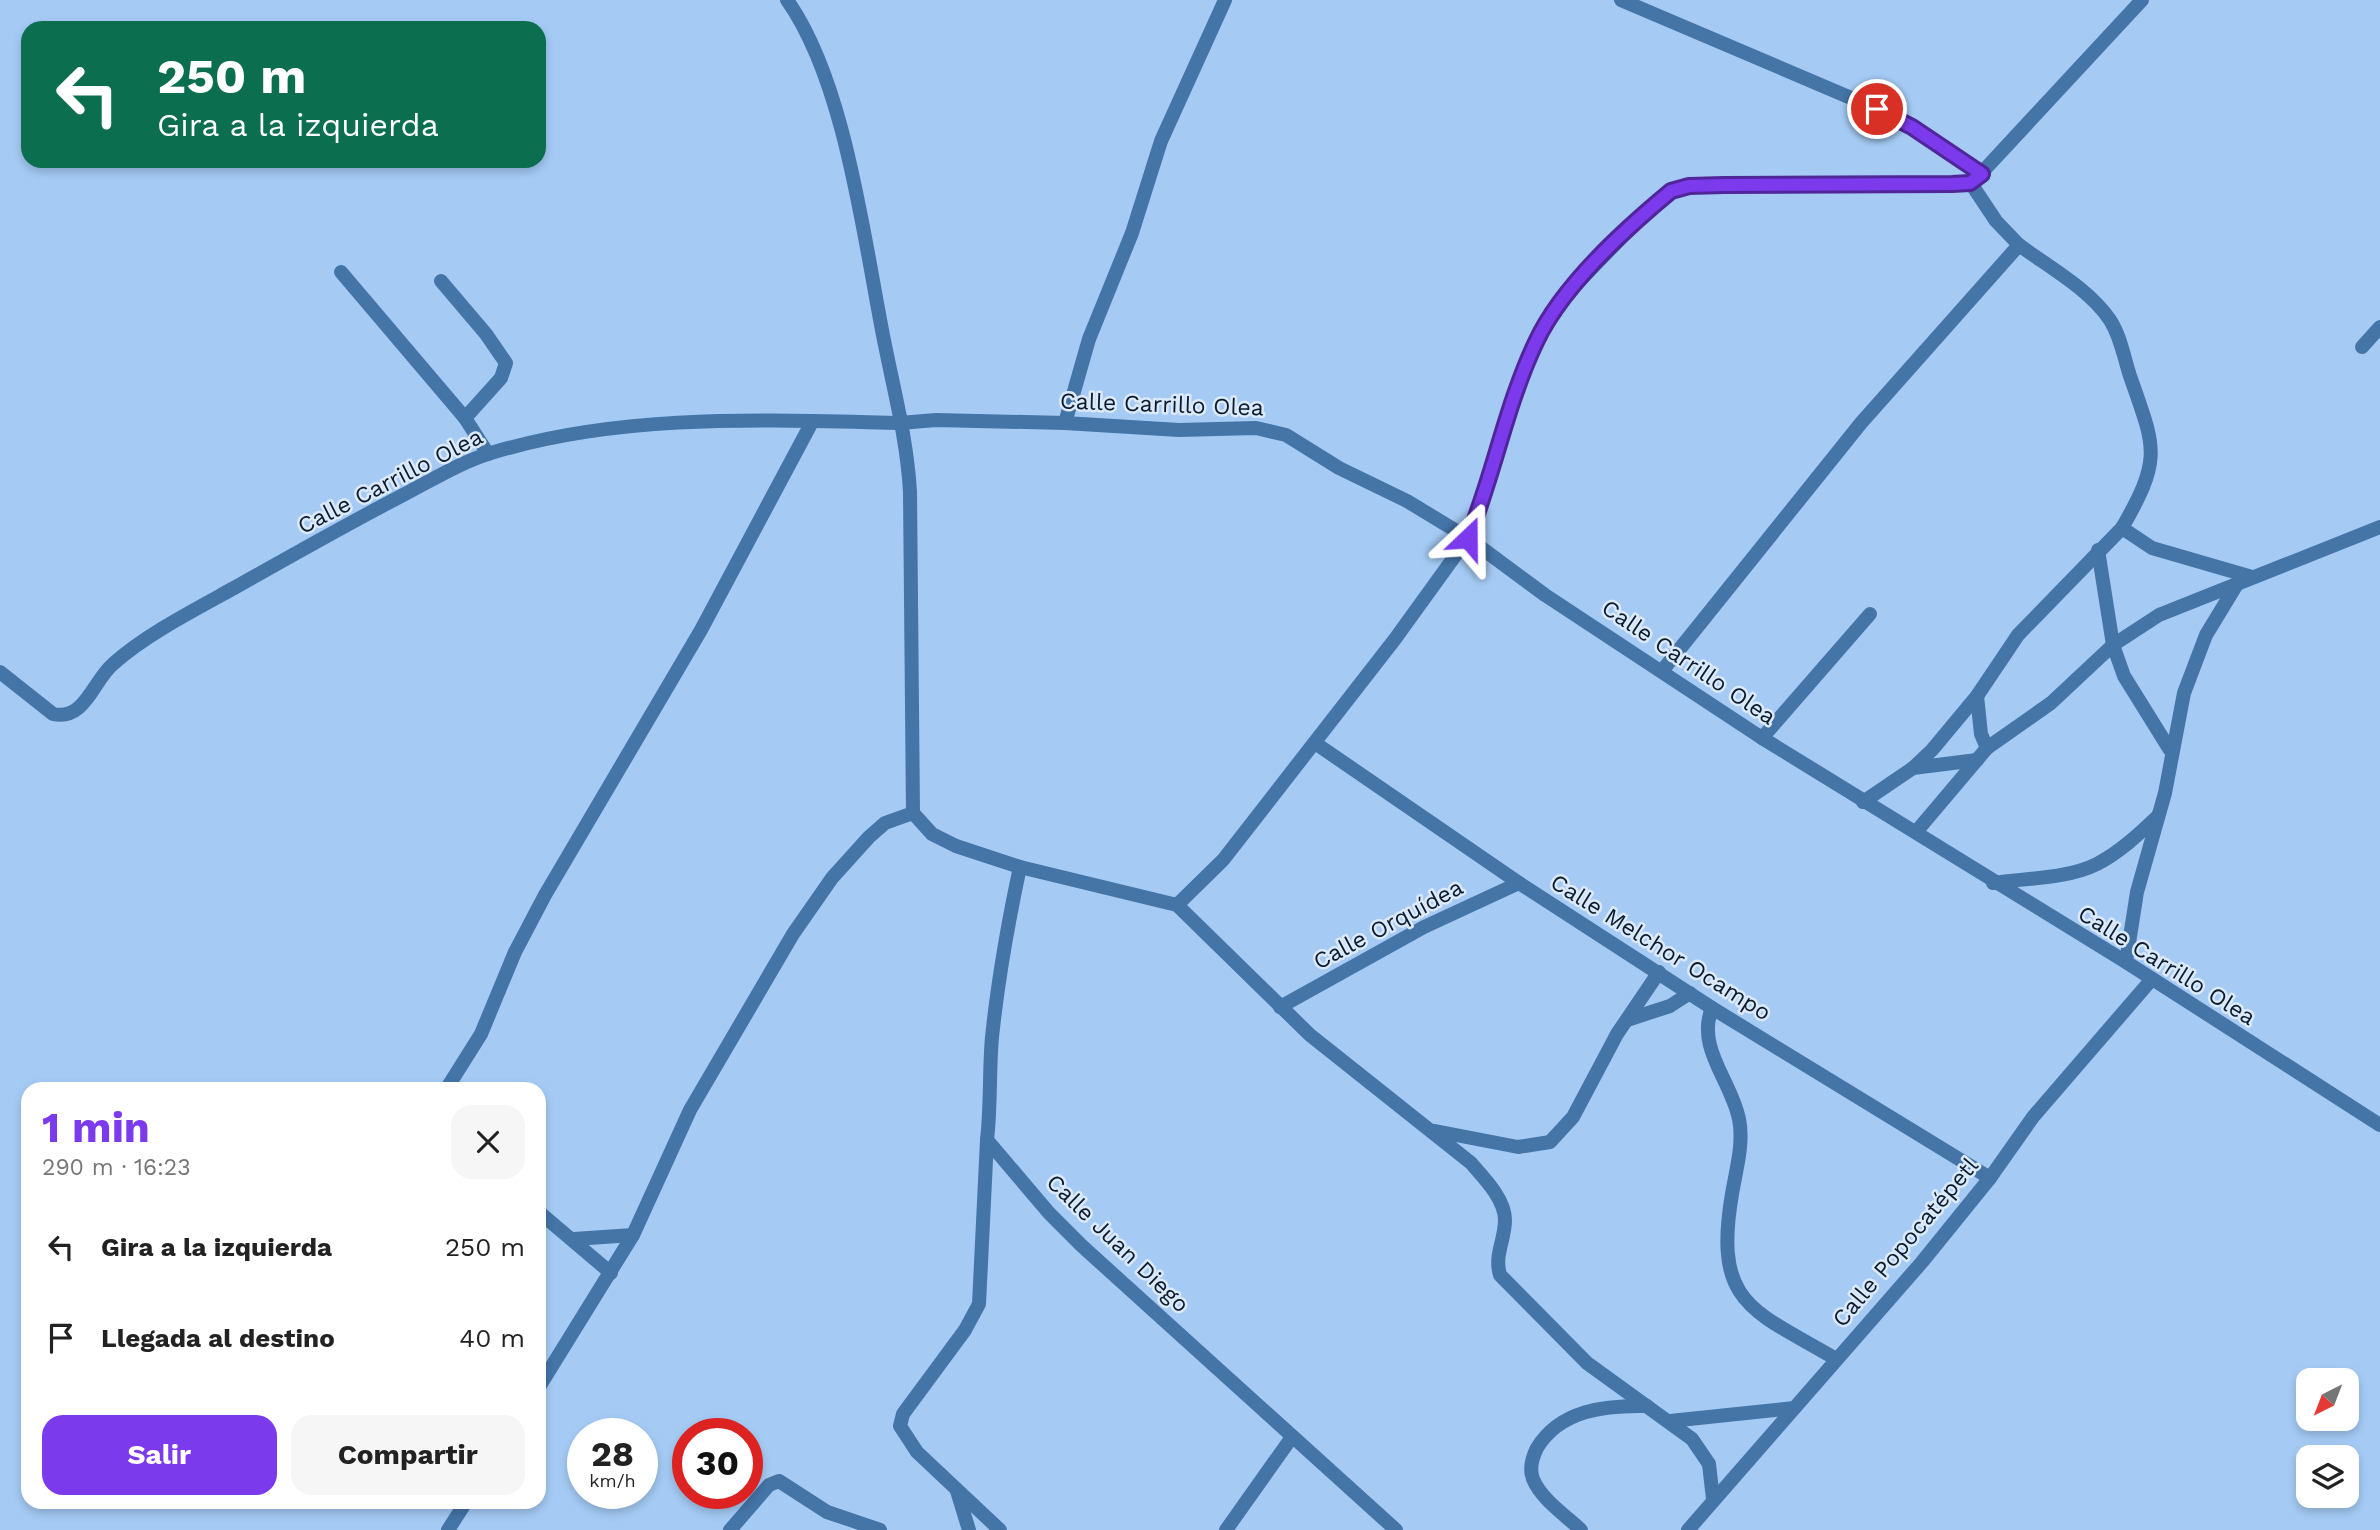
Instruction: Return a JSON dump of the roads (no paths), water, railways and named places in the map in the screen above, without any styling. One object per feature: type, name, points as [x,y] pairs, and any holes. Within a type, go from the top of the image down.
[{"type":"street","points":[[787,0],[813,45],[845,150],[907,450],[910,492],[913,813],[932,834],[944,841],[1020,867],[1177,905],[1280,1007],[1345,1065],[1471,1163],[1497,1197],[1505,1220],[1497,1258],[1500,1275],[1587,1363],[1692,1439],[1709,1464],[1713,1499]]},
{"type":"street","points":[[1065,423],[1088,339],[1132,233],[1161,141],[1225,0]]},
{"type":"street","points":[[1621,0],[1877,109],[1912,127],[1976,178],[1996,221],[2019,245],[2092,300],[2110,320],[2120,339],[2152,443],[2145,481],[2122,528],[2018,635],[1954,727],[1913,768],[1863,802]]},
{"type":"street","points":[[1177,905],[1223,860],[1315,743],[1468,538],[1481,506],[1514,397],[1537,340],[1566,295],[1671,191],[1689,186],[1976,178],[2142,0]]},
{"type":"street","points":[[1662,671],[1861,423],[2019,245]]},
{"type":"street","points":[[341,272],[465,418],[488,454]]},
{"type":"street","points":[[441,281],[486,334],[506,363],[500,378],[465,418]]},
{"type":"street","points":[[2362,347],[2380,327]]},
{"type":"street","name":"Calle Carrillo Olea","points":[[0,672],[53,714],[64,716],[76,712],[112,665],[179,619],[368,513],[488,454],[533,442],[632,425],[900,423],[922,420],[1065,423],[1179,430],[1269,429],[1286,435],[1339,468],[1407,501],[1468,538],[1545,595],[1762,738],[1916,832],[1993,883],[2126,962],[2380,1125]]},
{"type":"street","points":[[451,1082],[481,1034],[515,952],[545,895],[701,630],[812,422]]},
{"type":"street","points":[[1916,832],[1987,748],[2051,703],[2113,645],[2159,615],[2380,527]]},
{"type":"street","points":[[2122,528],[2152,548],[2252,577]]},
{"type":"street","points":[[2098,550],[2113,645],[2124,676],[2171,750]]},
{"type":"street","points":[[2126,962],[2137,892],[2158,816],[2183,693],[2217,615],[2237,584]]},
{"type":"street","points":[[1762,738],[1870,614]]},
{"type":"street","points":[[1977,696],[1982,734],[1987,748]]},
{"type":"street","name":"Calle Melchor Ocampo","points":[[1315,743],[1518,883],[1712,1008],[1990,1178]]},
{"type":"street","points":[[1913,768],[1977,760]]},
{"type":"street","points":[[546,1376],[633,1235],[690,1110],[811,906],[869,837],[885,823],[913,813]]},
{"type":"street","points":[[1993,883],[2067,873],[2094,865],[2128,843],[2158,816]]},
{"type":"street","points":[[1000,1530],[917,1452],[903,1434],[900,1422],[965,1330],[979,1304],[987,1140],[992,1099],[993,1029],[1004,946],[1020,867]]},
{"type":"street","name":"Calle Orquídea","points":[[1280,1007],[1424,927],[1518,883]]},
{"type":"street","points":[[1430,1129],[1518,1147],[1550,1142],[1573,1117],[1585,1090],[1627,1020],[1660,972]]},
{"type":"street","name":"Calle Popocatépetl","points":[[1688,1530],[1914,1271],[1990,1178],[2033,1117],[2152,979]]},
{"type":"street","points":[[1627,1020],[1670,1006],[1690,993]]},
{"type":"street","points":[[1712,1008],[1707,1022],[1708,1040],[1739,1120],[1729,1232],[1731,1272],[1735,1286],[1759,1314],[1836,1359]]},
{"type":"street","name":"Calle Juan Diego","points":[[987,1140],[1049,1213],[1082,1246],[1396,1530]]},
{"type":"street","points":[[546,1217],[611,1273]]},
{"type":"street","points":[[574,1239],[633,1235]]},
{"type":"street","points":[[1581,1530],[1538,1488],[1531,1473],[1534,1454],[1547,1434],[1563,1419],[1591,1411],[1648,1406]]},
{"type":"street","points":[[1670,1421],[1794,1408]]},
{"type":"street","points":[[1226,1530],[1293,1437]]},
{"type":"street","points":[[730,1530],[769,1485],[779,1481],[791,1486],[827,1512],[880,1530]]},
{"type":"street","points":[[956,1490],[970,1530]]},
{"type":"street","points":[[448,1530],[462,1509]]}]
